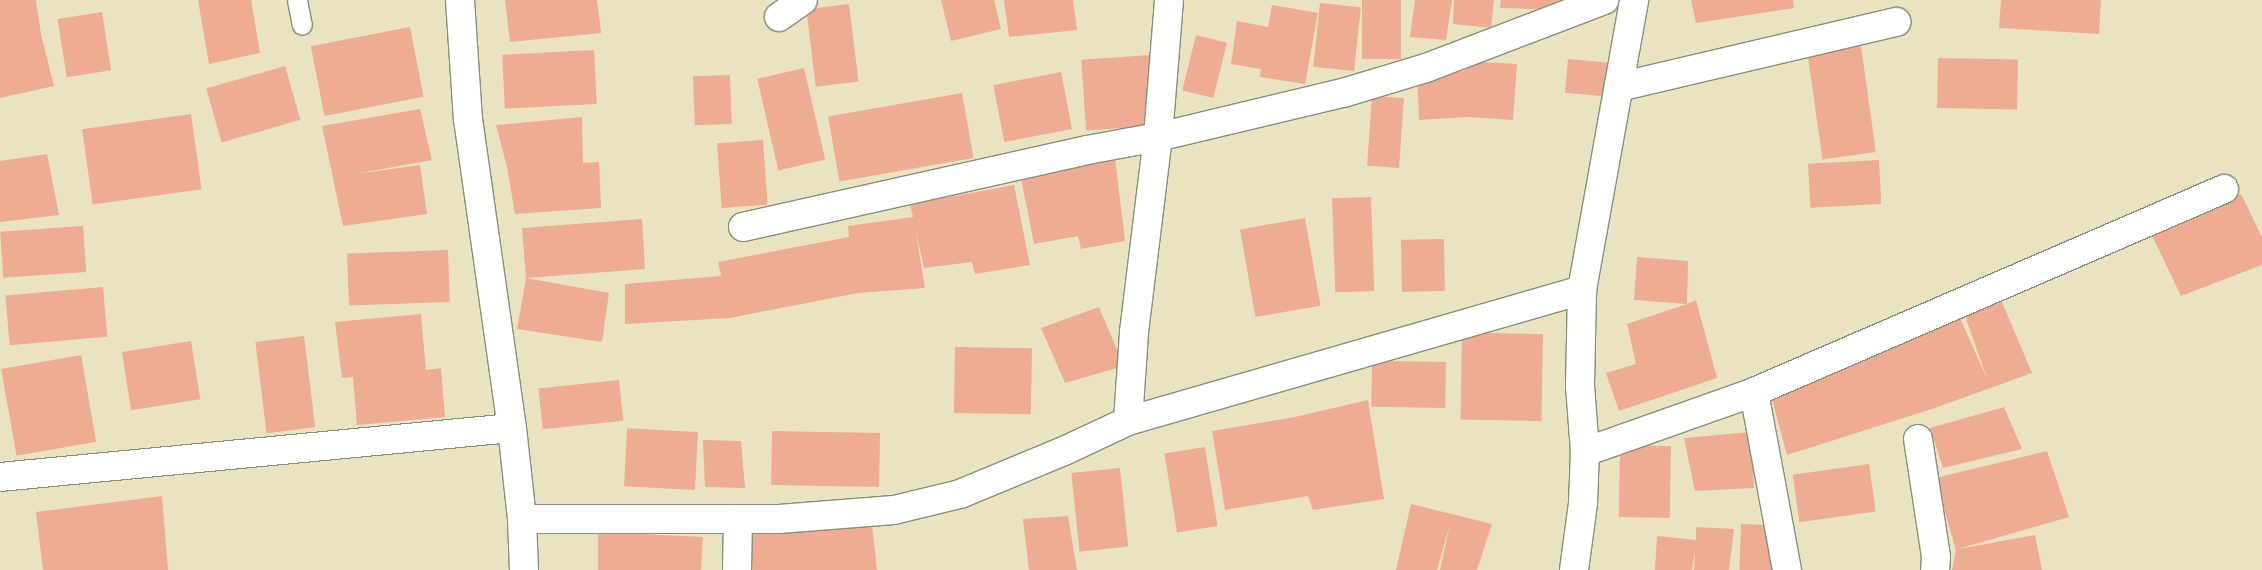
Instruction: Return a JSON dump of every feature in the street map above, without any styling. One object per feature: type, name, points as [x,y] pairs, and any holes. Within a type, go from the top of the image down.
[{"type":"street","points":[[460,0],[468,119],[512,428],[522,519],[524,570]]},
{"type":"street","points":[[779,17],[804,0]]},
{"type":"street","points":[[1128,421],[1134,332],[1158,137],[1169,0]]},
{"type":"street","points":[[743,227],[1087,150],[1158,137],[1385,82],[1556,20],[1604,0]]},
{"type":"street","points":[[1568,568],[1583,503],[1584,452],[1580,386],[1582,290],[1634,0]]},
{"type":"street","points":[[1619,87],[1896,22]]},
{"type":"street","points":[[1584,452],[1754,392],[2224,190]]},
{"type":"street","points":[[522,519],[779,519],[894,510],[960,494],[1064,451],[1128,421],[1582,290]]},
{"type":"street","points":[[1754,392],[1788,570]]},
{"type":"street","points":[[0,477],[512,428]]},
{"type":"street","points":[[1918,439],[1936,557],[1935,570]]},
{"type":"street","points":[[737,570],[738,519]]},
{"type":"lane","points":[[298,0],[302,24]]},
{"type":"building","points":[[0,0],[36,0],[41,34],[54,86],[0,98]]},
{"type":"building","points":[[198,0],[251,0],[260,53],[209,64]]},
{"type":"building","points":[[505,0],[597,0],[601,33],[510,42]]},
{"type":"building","points":[[941,0],[994,0],[1001,29],[951,41]]},
{"type":"building","points":[[1004,0],[1073,0],[1077,30],[1009,37]]},
{"type":"building","points":[[1362,0],[1401,0],[1401,59],[1362,59]]},
{"type":"building","points":[[1415,0],[1452,0],[1446,40],[1410,37]]},
{"type":"building","points":[[1454,0],[1494,0],[1491,28],[1453,24]]},
{"type":"building","points":[[1501,0],[1563,0],[1562,10],[1500,8]]},
{"type":"building","points":[[1691,0],[1793,0],[1794,8],[1696,23]]},
{"type":"building","points":[[2001,0],[2101,0],[2099,34],[1999,28]]},
{"type":"building","points":[[1320,3],[1361,7],[1354,71],[1313,67]]},
{"type":"building","points":[[849,4],[859,81],[816,87],[806,9]]},
{"type":"building","points":[[1272,5],[1318,13],[1305,84],[1260,77],[1261,69],[1231,64],[1237,21],[1268,27]]},
{"type":"building","points":[[102,12],[111,70],[67,77],[58,19]]},
{"type":"building","points":[[410,27],[424,97],[324,116],[311,46]]},
{"type":"building","points":[[1196,35],[1227,43],[1213,98],[1182,90]]},
{"type":"building","points":[[1861,46],[1876,152],[1822,159],[1808,54]]},
{"type":"building","points":[[594,50],[597,104],[505,109],[502,55]]},
{"type":"building","points":[[1149,55],[1154,126],[1086,131],[1081,60]]},
{"type":"building","points":[[1938,58],[2018,59],[2017,109],[1937,108]]},
{"type":"building","points":[[1568,59],[1613,63],[1610,97],[1565,93]]},
{"type":"building","points":[[1464,61],[1517,64],[1513,120],[1466,117],[1419,120],[1417,73],[1464,71]]},
{"type":"building","points":[[285,66],[300,120],[222,142],[206,89]]},
{"type":"building","points":[[804,68],[825,160],[778,170],[757,79]]},
{"type":"building","points":[[1061,72],[1072,129],[1004,142],[993,85]]},
{"type":"building","points":[[730,75],[732,124],[695,125],[693,76]]},
{"type":"building","points":[[962,93],[973,158],[840,182],[828,117]]},
{"type":"building","points":[[1372,96],[1404,98],[1399,168],[1367,166]]},
{"type":"building","points":[[420,109],[432,160],[355,174],[420,165],[427,214],[343,226],[322,126]]},
{"type":"building","points":[[191,114],[202,189],[93,205],[82,129]]},
{"type":"building","points":[[582,117],[583,163],[599,162],[601,208],[515,214],[507,167],[496,125]]},
{"type":"building","points":[[763,140],[768,205],[722,208],[717,143]]},
{"type":"building","points":[[47,154],[59,215],[0,222],[0,161]]},
{"type":"building","points":[[1115,158],[1125,241],[1081,249],[1078,236],[1034,244],[1021,178]]},
{"type":"building","points":[[1879,160],[1881,204],[1810,208],[1808,164]]},
{"type":"building","points":[[1014,185],[1030,265],[975,274],[972,262],[924,268],[916,232],[925,288],[858,293],[730,318],[625,324],[625,284],[721,276],[723,284],[718,262],[849,237],[848,226],[913,217],[909,201],[960,195]]},
{"type":"building","points":[[2241,194],[2262,237],[2262,265],[2181,296],[2149,229]]},
{"type":"building","points":[[1371,197],[1374,291],[1335,292],[1332,198]]},
{"type":"building","points":[[1305,218],[1320,306],[1255,317],[1240,229]]},
{"type":"building","points":[[642,219],[645,269],[526,278],[522,228]]},
{"type":"building","points":[[83,226],[86,272],[3,278],[0,232]]},
{"type":"building","points":[[1444,239],[1445,291],[1402,292],[1401,240]]},
{"type":"building","points":[[448,250],[450,302],[349,305],[347,254]]},
{"type":"building","points":[[1637,257],[1688,261],[1687,304],[1634,300]]},
{"type":"building","points":[[526,278],[609,293],[602,342],[517,329]]},
{"type":"building","points":[[103,287],[107,337],[10,345],[5,296]]},
{"type":"building","points":[[1696,300],[1717,378],[1619,411],[1606,373],[1636,364],[1627,324]]},
{"type":"building","points":[[2002,302],[2032,373],[1935,408],[1787,455],[1769,388],[1957,311],[1988,381],[1965,316]]},
{"type":"building","points":[[1099,307],[1124,366],[1065,383],[1041,328]]},
{"type":"building","points":[[421,314],[426,370],[441,368],[445,417],[357,425],[353,377],[342,378],[335,322]]},
{"type":"building","points":[[1462,333],[1543,334],[1541,421],[1460,420]]},
{"type":"building","points":[[304,336],[315,427],[267,433],[255,342]]},
{"type":"building","points":[[191,341],[200,399],[131,410],[122,352]]},
{"type":"building","points":[[955,347],[1032,348],[1031,414],[954,413]]},
{"type":"building","points":[[81,355],[96,442],[17,456],[1,369]]},
{"type":"building","points":[[1372,361],[1446,362],[1445,408],[1371,407]]},
{"type":"building","points":[[619,380],[623,421],[543,429],[538,388]]},
{"type":"building","points":[[1368,400],[1384,499],[1313,510],[1308,496],[1225,510],[1212,431],[1295,417]]},
{"type":"building","points":[[2004,407],[2022,449],[1943,468],[1930,428]]},
{"type":"building","points":[[627,428],[698,432],[695,490],[624,486]]},
{"type":"building","points":[[772,431],[880,433],[879,487],[771,485]]},
{"type":"building","points":[[1751,432],[1754,488],[1695,491],[1684,438]]},
{"type":"building","points":[[703,440],[741,441],[745,488],[705,487]]},
{"type":"building","points":[[1620,445],[1671,446],[1670,518],[1619,517]]},
{"type":"building","points":[[1205,447],[1218,526],[1177,532],[1165,453]]},
{"type":"building","points":[[2047,451],[2069,517],[1958,549],[2035,535],[2042,570],[1952,570],[1956,550],[1935,478]]},
{"type":"building","points":[[1869,464],[1876,512],[1799,522],[1793,475]]},
{"type":"building","points":[[1120,468],[1128,547],[1080,552],[1071,473]]},
{"type":"building","points":[[162,496],[168,570],[43,570],[36,512]]},
{"type":"building","points":[[1411,504],[1492,524],[1477,570],[1440,570],[1450,524],[1437,570],[1396,570]]},
{"type":"building","points":[[1068,516],[1077,570],[1029,570],[1023,519]]},
{"type":"building","points":[[1741,524],[1776,525],[1774,570],[1739,570]]},
{"type":"building","points":[[872,525],[877,570],[746,570],[742,535]]},
{"type":"building","points":[[1696,527],[1734,529],[1729,570],[1694,570],[1695,549],[1692,570],[1655,570],[1657,536],[1696,540]]},
{"type":"building","points":[[598,532],[703,537],[701,570],[598,570]]}]
